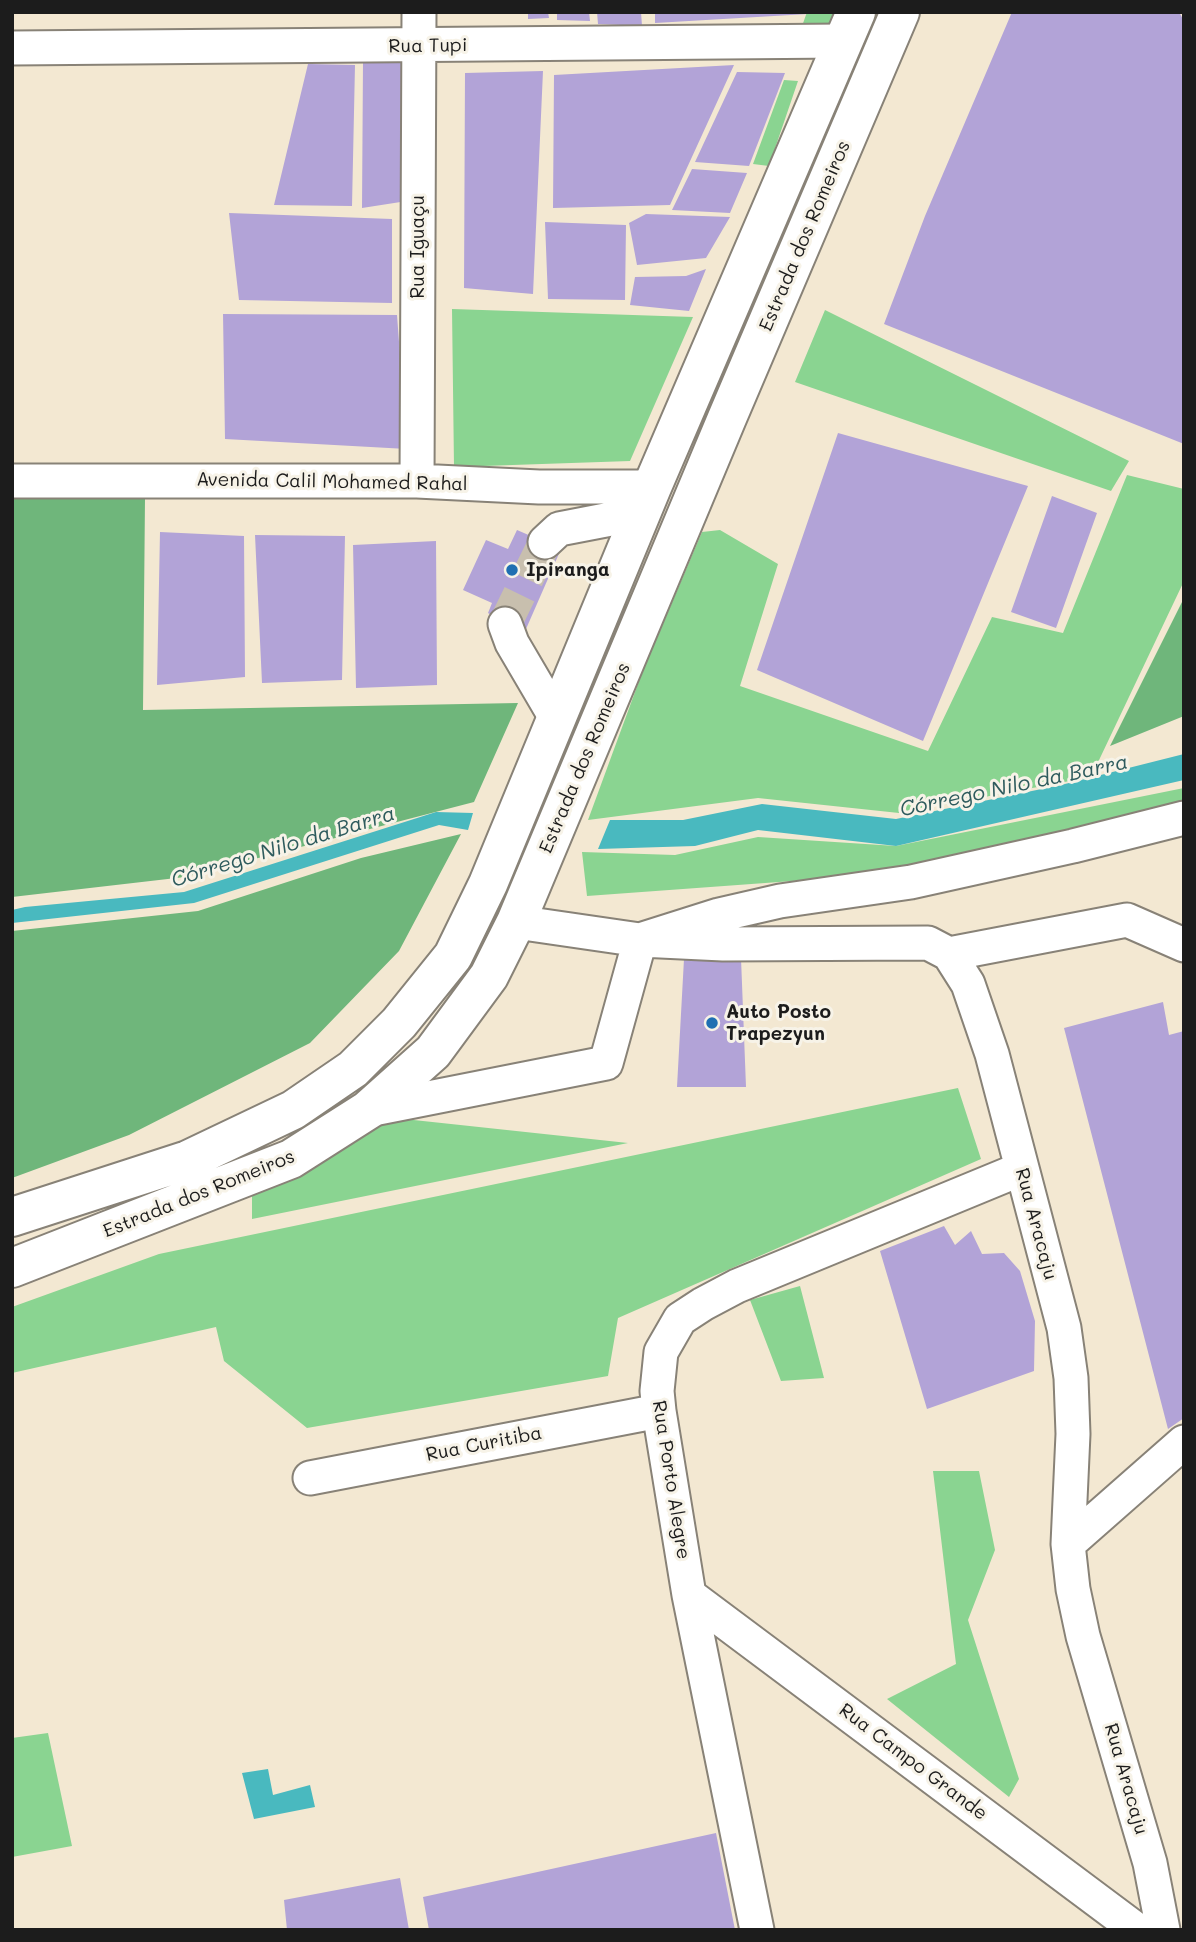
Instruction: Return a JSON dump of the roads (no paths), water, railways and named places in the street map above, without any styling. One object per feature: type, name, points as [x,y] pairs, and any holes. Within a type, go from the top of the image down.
[{"type":"main road","name":"Estrada dos Romeiros","points":[[12,1268],[291,1158],[368,1110],[433,1052],[489,976],[516,922],[900,12]]},
{"type":"main road","name":"Estrada dos Romeiros","points":[[12,1217],[188,1160],[293,1110],[353,1069],[399,1023],[453,956],[488,884],[647,500],[850,27]]},
{"type":"street","name":"Rua Iguaçu","points":[[417,481],[419,12]]},
{"type":"street","name":"Rua Tupi","points":[[12,48],[419,46],[850,27]]},
{"type":"street","name":"Avenida Calil Mohamed Rahal","points":[[12,481],[417,481],[539,487],[647,500]]},
{"type":"street","points":[[545,542],[559,529],[647,500]]},
{"type":"street","points":[[505,624],[512,643],[556,718]]},
{"type":"street","points":[[640,940],[719,915],[780,901],[911,883],[1184,818]]},
{"type":"street","points":[[516,922],[640,940],[723,944],[906,941],[928,943],[949,954],[1127,920],[1184,945]]},
{"type":"street","points":[[368,1110],[606,1063],[640,940]]},
{"type":"street","name":"Rua Aracaju","points":[[949,954],[968,984],[988,1042],[1064,1328],[1071,1378],[1073,1434],[1068,1544],[1083,1636],[1137,1814],[1163,1930]]},
{"type":"street","name":"Rua Porto Alegre","points":[[757,1930],[689,1595],[659,1411],[657,1391],[661,1352],[680,1319],[737,1286],[1021,1169]]},
{"type":"street","name":"Rua Curitiba","points":[[310,1478],[659,1411]]},
{"type":"street","points":[[1068,1544],[1184,1442]]},
{"type":"street","name":"Rua Campo Grande","points":[[689,1595],[1137,1930]]},
{"type":"water","points":[[1184,754],[1184,780],[896,846],[758,830],[695,846],[598,849],[610,820],[683,820],[762,804],[896,819],[1061,785]]},
{"type":"water","points":[[436,812],[473,813],[468,830],[439,825],[194,903],[12,923],[12,910],[25,907],[184,892]]},
{"type":"water","points":[[268,1769],[273,1795],[310,1785],[315,1807],[254,1819],[242,1773]]},
{"type":"tunnel","points":[[505,624],[545,542]]},
{"type":"place","name":"Ipiranga","points":[[512,570]]},
{"type":"place","name":"Auto Posto Trapezyun","points":[[712,1023]]},
{"type":"water label","name":"Córrego Nilo da Barra","points":[[1014,786]]},
{"type":"water label","name":"Córrego Nilo da Barra","points":[[283,847]]}]
